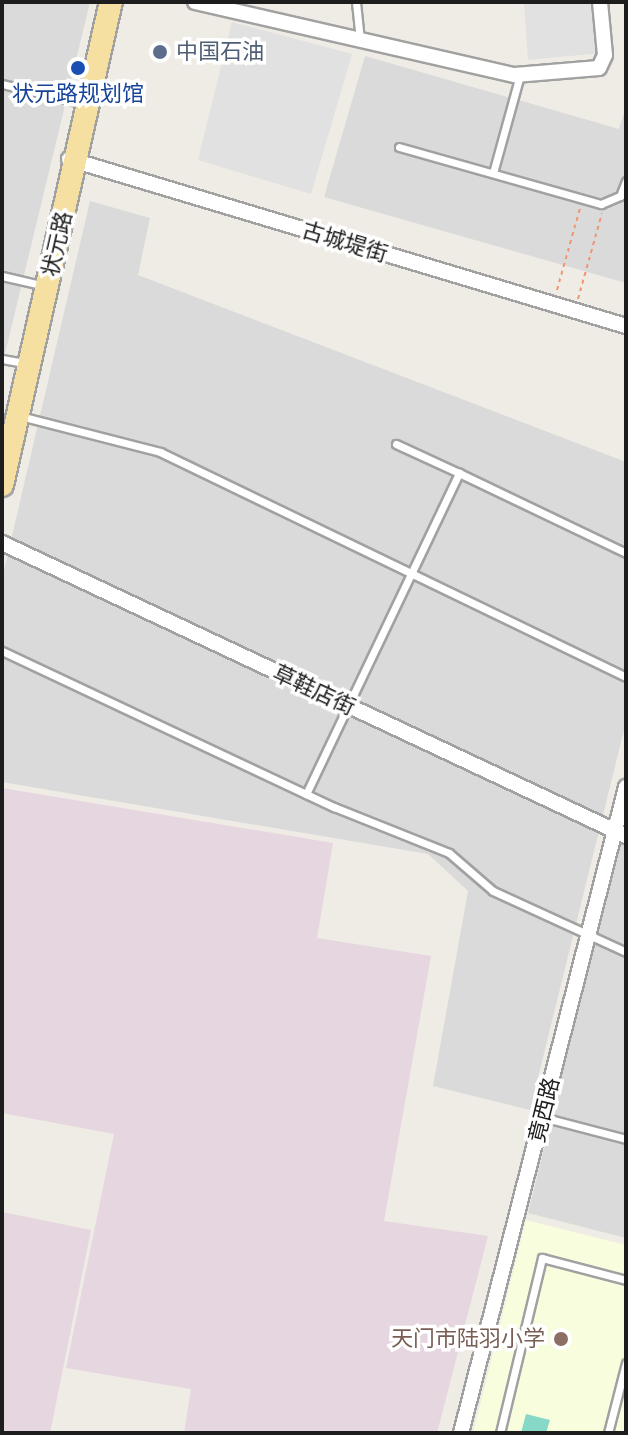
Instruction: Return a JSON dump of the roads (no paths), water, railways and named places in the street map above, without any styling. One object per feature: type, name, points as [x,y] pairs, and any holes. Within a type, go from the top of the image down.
[{"type":"main road","name":"状元路","points":[[2,485],[70,160],[77,102],[100,2]]},
{"type":"main road","name":"状元路","points":[[2,435],[10,361],[36,284],[111,2]]},
{"type":"street","points":[[195,2],[520,75],[599,68],[605,55],[600,2]]},
{"type":"street","name":"古城堤街","points":[[70,160],[626,326]]},
{"type":"street","name":"草鞋店街","points":[[2,543],[621,834]]},
{"type":"street","name":"竟西路","points":[[461,1433],[589,936],[621,834],[626,787]]},
{"type":"lane","points":[[356,2],[360,40]]},
{"type":"lane","points":[[493,173],[520,75]]},
{"type":"lane","points":[[2,84],[77,102]]},
{"type":"lane","points":[[399,147],[604,204],[620,196],[626,181]]},
{"type":"lane","points":[[2,276],[36,284]]},
{"type":"lane","points":[[18,416],[160,452],[410,576],[626,677]]},
{"type":"lane","points":[[396,444],[626,553]]},
{"type":"lane","points":[[306,794],[459,473]]},
{"type":"lane","points":[[2,651],[306,794],[449,853],[493,891],[626,952]]},
{"type":"lane","points":[[542,1117],[626,1139]]},
{"type":"lane","points":[[500,1433],[542,1258],[626,1280]]},
{"type":"lane","points":[[608,1433],[626,1363]]},
{"type":"place","name":"中国石油","points":[[160,52]]},
{"type":"place","name":"状元路规划馆","points":[[78,68]]},
{"type":"place","name":"天门市陆羽小学","points":[[561,1339]]}]
